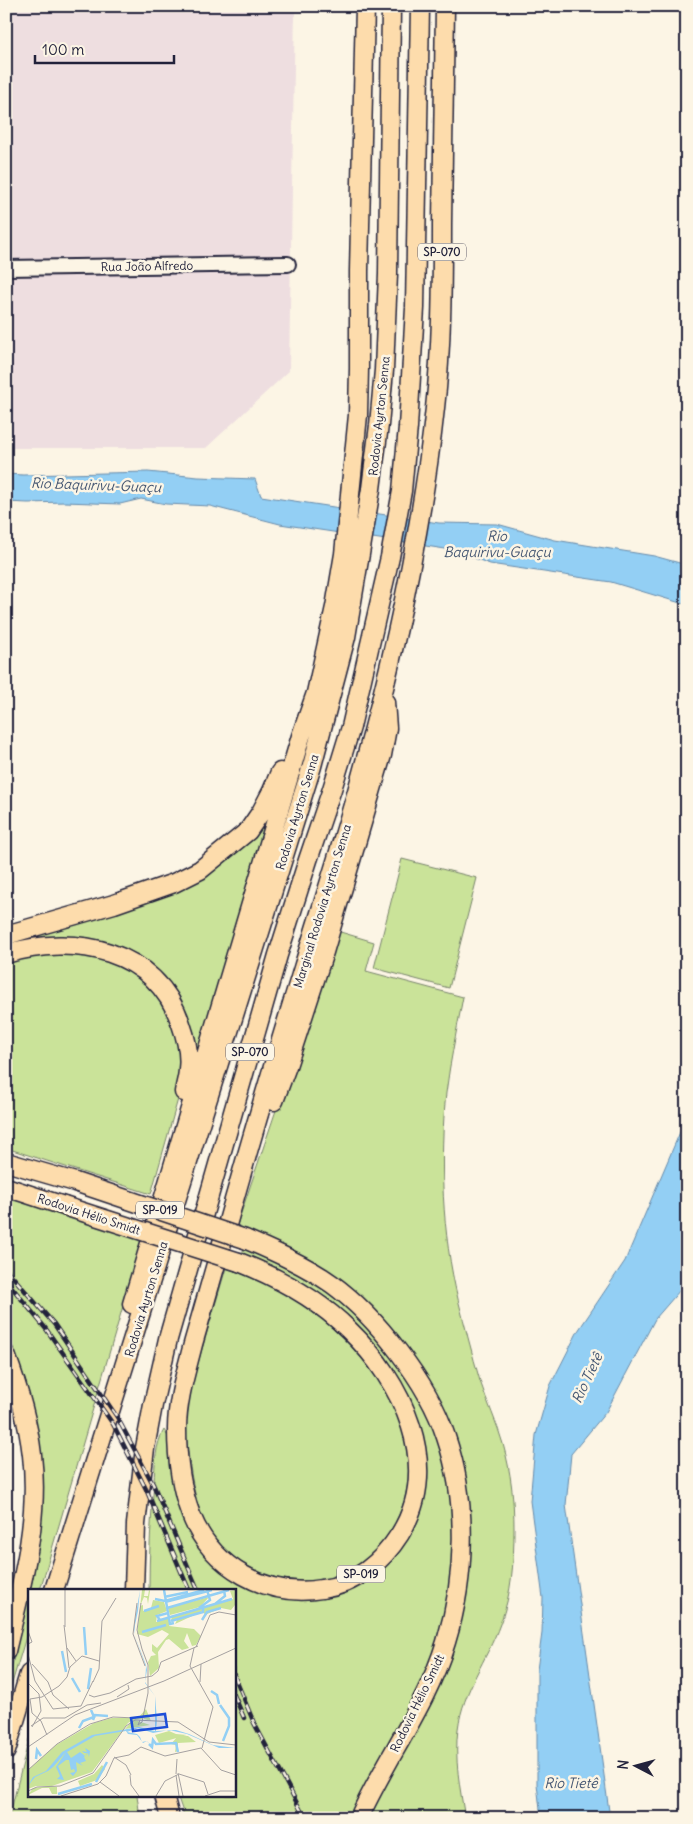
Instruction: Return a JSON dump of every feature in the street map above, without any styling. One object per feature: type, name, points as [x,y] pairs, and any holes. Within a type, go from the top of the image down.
[{"type":"highway","points":[[81,1505],[80,1482],[172,1166],[301,736],[316,692],[335,607],[352,555],[350,488],[358,415],[360,368],[359,262],[365,6]]},
{"type":"highway","name":"Rodovia Ayrton Senna","points":[[54,1589],[312,766],[346,636],[352,555],[371,489],[384,370],[389,211],[391,6]]},
{"type":"highway","name":"Rodovia Ayrton Senna","points":[[134,1589],[136,1524],[145,1448],[168,1339],[278,955],[351,727],[390,557],[402,491],[415,308],[420,6]]},
{"type":"highway","name":"Marginal Rodovia Ayrton Senna","points":[[203,1310],[246,1157],[340,852],[383,692],[411,564],[423,497],[435,407],[441,329],[445,6]]},
{"type":"highway","points":[[6,935],[114,904],[174,883],[200,870],[248,831],[272,791],[288,751],[301,736]]},
{"type":"highway","points":[[6,954],[53,945],[95,949],[113,953],[144,970],[165,993],[177,1011],[188,1060],[188,1069],[174,1138],[172,1166]]},
{"type":"highway","name":"Rodovia Hélio Smidt","points":[[10,1161],[245,1239],[283,1255],[322,1277],[365,1312],[384,1333],[412,1370],[431,1403],[446,1436],[456,1474],[462,1534],[461,1570],[456,1603],[446,1642],[434,1675],[359,1818]]},
{"type":"highway","name":"Rodovia Hélio Smidt","points":[[6,1187],[239,1262],[288,1284],[326,1310],[348,1328],[372,1355],[393,1386],[413,1430],[418,1460],[418,1482],[414,1504],[406,1523],[385,1555],[356,1577],[334,1587],[313,1590],[278,1589],[263,1585],[246,1578],[234,1570],[211,1548],[200,1531],[192,1516],[184,1484],[178,1448],[177,1424],[185,1376],[203,1310]]},
{"type":"highway","points":[[6,1355],[24,1411],[32,1455],[34,1484],[31,1535],[6,1651]]},
{"type":"highway","points":[[6,1751],[28,1677]]},
{"type":"highway","points":[[164,1796],[170,1818]]},
{"type":"street","name":"Rua João Alfredo","points":[[6,268],[288,264]]},
{"type":"shaded area","points":[[6,6],[295,6],[289,371],[206,448],[6,448]]},
{"type":"green space","points":[[270,815],[193,1068],[190,1030],[181,1003],[163,976],[137,955],[107,942],[91,940],[6,947],[6,940],[164,892]]},
{"type":"green space","points":[[402,859],[477,878],[449,988],[374,968]]},
{"type":"green space","points":[[337,931],[374,942],[366,971],[463,997],[446,1093],[444,1118],[443,1196],[445,1223],[448,1249],[466,1330],[480,1381],[506,1455],[512,1486],[514,1528],[512,1577],[504,1613],[495,1637],[470,1688],[458,1729],[457,1762],[465,1818],[368,1818],[448,1660],[463,1611],[468,1564],[468,1503],[465,1473],[448,1417],[435,1390],[419,1364],[401,1340],[360,1296],[337,1278],[301,1256],[237,1225]]},
{"type":"green space","points":[[43,950],[112,958],[157,991],[181,1043],[181,1085],[151,1194],[6,1148],[6,958]]},
{"type":"green space","points":[[6,1196],[142,1241],[40,1589],[30,1589],[40,1537],[42,1511],[43,1486],[38,1435],[26,1383],[15,1351],[6,1333]]},
{"type":"green space","points":[[245,1245],[319,1282],[361,1316],[408,1373],[441,1438],[455,1508],[450,1602],[429,1673],[353,1818],[185,1818],[177,1796],[235,1796],[235,1589],[149,1589],[150,1536],[155,1462],[157,1448],[164,1430],[172,1443],[181,1499],[243,1583],[359,1582],[423,1482],[376,1351],[241,1257]]},
{"type":"green space","points":[[226,1268],[292,1298],[331,1327],[364,1361],[379,1381],[395,1409],[402,1429],[407,1449],[408,1479],[399,1515],[390,1532],[364,1560],[349,1571],[331,1578],[316,1581],[289,1580],[261,1573],[235,1558],[224,1548],[214,1537],[200,1511],[189,1455],[186,1429],[187,1414],[197,1367]]},
{"type":"green space","points":[[28,1599],[28,1630],[6,1703],[6,1690]]},
{"type":"green space","points":[[28,1743],[28,1796],[137,1796],[140,1818],[9,1818]]},
{"type":"water","name":"Rio Baquirivu-Guaçu","points":[[148,472],[198,477],[255,479],[261,496],[439,523],[497,524],[555,540],[654,556],[687,565],[687,605],[611,582],[490,564],[452,550],[280,524],[210,506],[166,504],[141,499],[120,504],[6,502],[6,474]]},
{"type":"water","name":"Rio Tietê","points":[[687,1122],[687,1282],[655,1319],[606,1412],[571,1454],[566,1505],[610,1818],[541,1818],[537,1784],[537,1670],[542,1633],[543,1598],[530,1501],[536,1435],[550,1386],[578,1331],[625,1261],[683,1125]]},
{"type":"railway","points":[[6,1269],[54,1324],[117,1417],[153,1484],[198,1589]]},
{"type":"railway","points":[[6,1280],[46,1329],[113,1424],[146,1489],[189,1589]]},
{"type":"railway","points":[[235,1677],[254,1723],[305,1818]]},
{"type":"railway","points":[[235,1697],[244,1718]]}]
